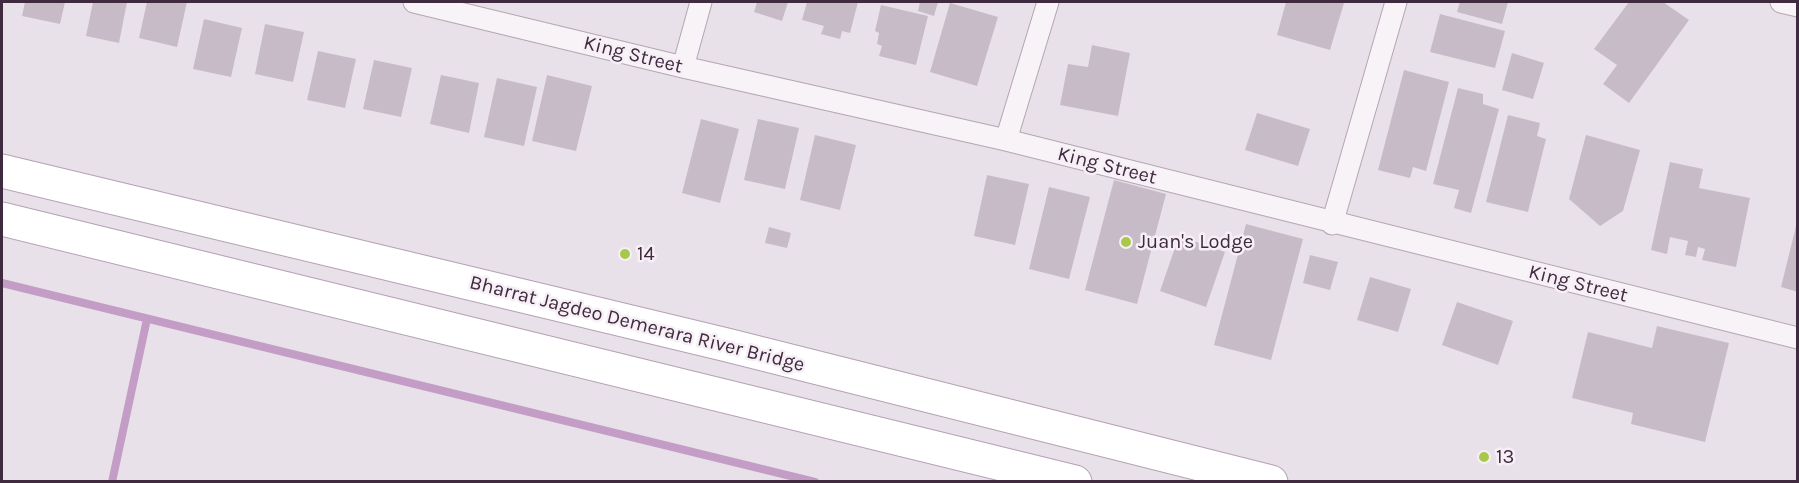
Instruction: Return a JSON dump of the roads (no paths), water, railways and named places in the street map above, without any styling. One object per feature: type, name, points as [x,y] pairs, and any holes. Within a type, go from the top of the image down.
[{"type":"main road","name":"Bharrat Jagdeo Demerara River Bridge","points":[[2,171],[691,336],[1271,482]]},
{"type":"main road","points":[[2,219],[1075,482]]},
{"type":"street","name":"King Street","points":[[414,2],[683,67],[1006,140],[1332,224],[1797,338]]},
{"type":"street","points":[[683,67],[701,2]]},
{"type":"street","points":[[1006,140],[1048,2]]},
{"type":"street","points":[[1332,224],[1396,2]]},
{"type":"street","points":[[1781,2],[1797,6]]},
{"type":"waterway","points":[[2,283],[815,482]]},
{"type":"waterway","points":[[112,482],[147,319]]},
{"type":"place","name":"Juan's Lodge","points":[[1126,242]]},
{"type":"place","name":"14","points":[[625,254]]},
{"type":"place","name":"13","points":[[1484,457]]}]
